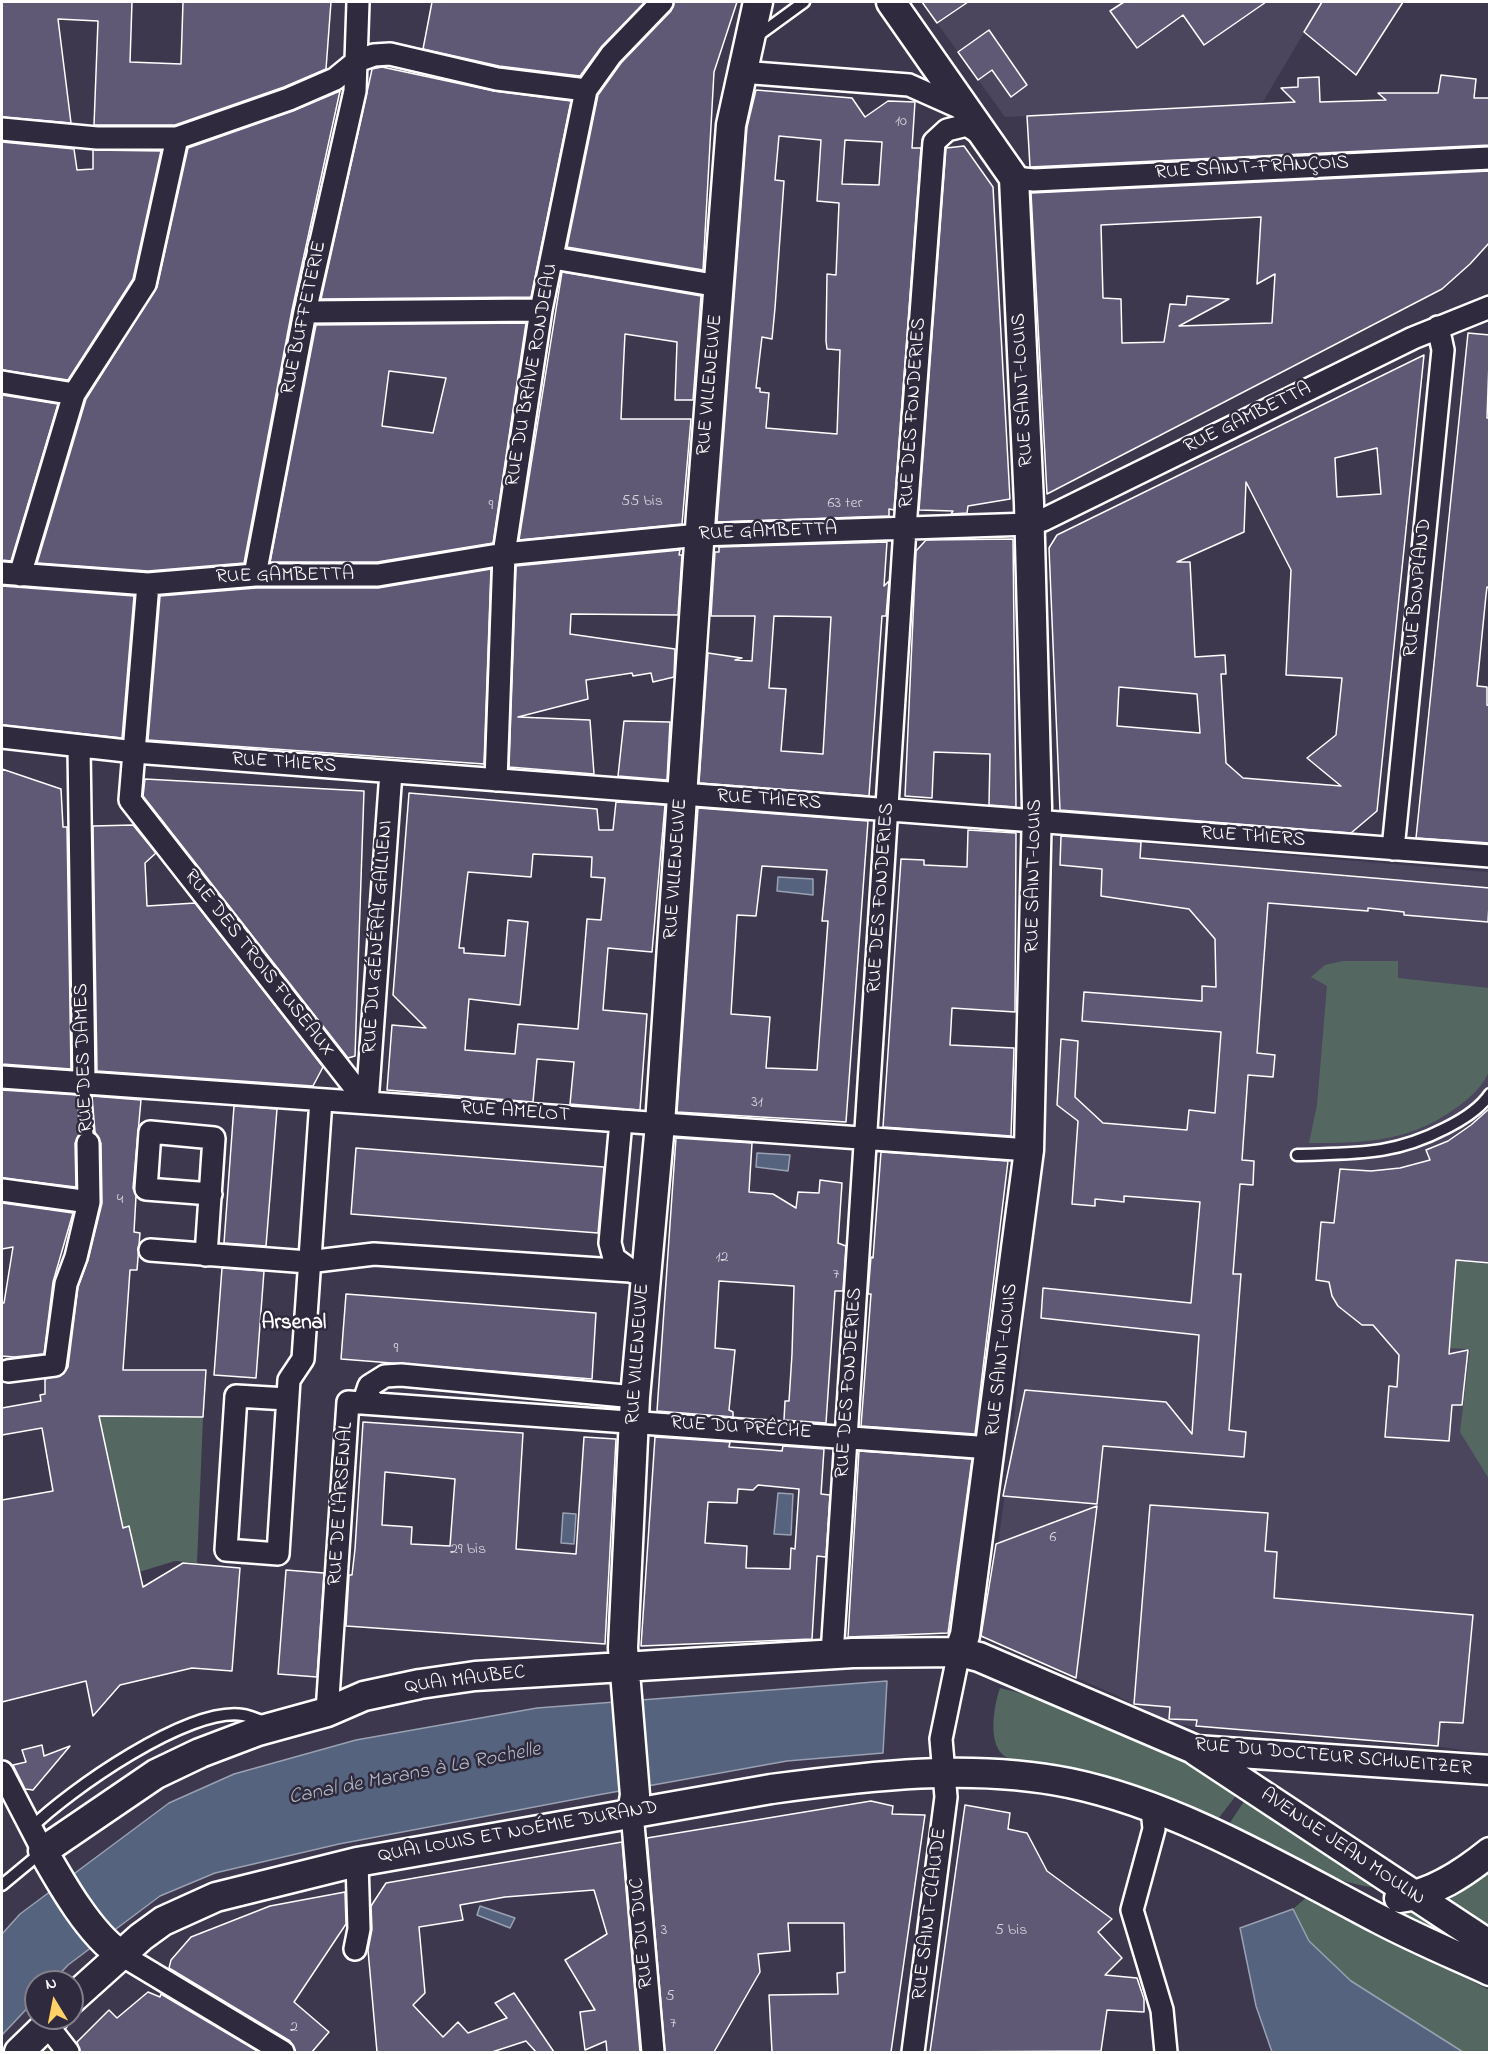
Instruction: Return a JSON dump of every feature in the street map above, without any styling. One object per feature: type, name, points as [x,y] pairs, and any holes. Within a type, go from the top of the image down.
[{"type":"main road","name":"RUE VILLENEUVE","points":[[634,1804],[625,1681],[639,1272],[660,1124],[699,535],[731,125],[758,2]]},
{"type":"main road","points":[[891,2],[1014,178]]},
{"type":"main road","name":"RUE SAINT-LOUIS","points":[[969,1655],[965,1635],[1029,1150],[1036,822],[1030,524],[1014,178]]},
{"type":"main road","name":"QUAI MAUBEC","points":[[37,1839],[156,1774],[200,1753],[276,1725],[327,1712],[364,1696],[475,1676],[625,1681],[832,1654],[969,1655]]},
{"type":"main road","name":"RUE DU DOCTEUR SCHWEITZER","points":[[969,1655],[1196,1750],[1490,1770]]},
{"type":"main road","name":"AVENUE JEAN MOULIN","points":[[1196,1750],[1490,1945]]},
{"type":"main road","name":"QUAI LOUIS ET NOÉMIE DURAND","points":[[84,1985],[114,1950],[163,1921],[216,1897],[357,1862],[634,1804],[824,1782],[1001,1774],[1069,1783],[1152,1809]]},
{"type":"main road","name":"AVENUE JEAN MOULIN","points":[[1152,1809],[1218,1836],[1381,1920],[1490,1971]]},
{"type":"main road","points":[[37,1839],[57,1876],[114,1950]]},
{"type":"main road","points":[[1331,1893],[1389,1899],[1413,1896],[1467,1870],[1490,1852]]},
{"type":"main road","points":[[19,2052],[41,2030]]},
{"type":"street","name":"RUE BUFFETERIE","points":[[255,574],[305,312],[355,91],[358,2]]},
{"type":"street","name":"RUE DU BRAVE RONDEAU","points":[[496,780],[504,554],[542,310],[586,90],[611,56],[662,2]]},
{"type":"street","points":[[2,129],[98,138],[177,138],[289,99],[335,79],[357,61],[374,55],[390,54],[497,79],[586,90]]},
{"type":"street","points":[[741,72],[909,84],[966,110]]},
{"type":"street","name":"RUE DES FONDERIES","points":[[832,1654],[905,528],[934,142],[947,130],[967,125],[986,137]]},
{"type":"street","points":[[11,574],[74,394],[145,284],[177,138]]},
{"type":"street","name":"RUE SAINT-FRANÇOIS","points":[[1014,178],[1034,180],[1490,158]]},
{"type":"street","points":[[553,258],[719,286]]},
{"type":"street","name":"RUE GAMBETTA","points":[[11,574],[148,584],[255,574],[378,575],[504,554],[699,535],[1030,524],[1043,520],[1438,327],[1490,307]]},
{"type":"street","points":[[305,312],[542,310]]},
{"type":"street","name":"RUE BONPLAND","points":[[1393,849],[1443,350],[1438,327]]},
{"type":"street","points":[[2,382],[74,394]]},
{"type":"street","name":"RUE DES TROIS FUSEAUX","points":[[148,584],[130,800],[367,1103]]},
{"type":"street","name":"RUE THIERS","points":[[2,737],[79,748],[1490,856]]},
{"type":"street","name":"RUE DES DAMES","points":[[79,748],[84,1083]]},
{"type":"street","name":"RUE DU GÉNÉRAL GALLIENI","points":[[367,1103],[391,772]]},
{"type":"street","name":"RUE AMELOT","points":[[2,1077],[1029,1150]]},
{"type":"street","points":[[287,1399],[236,1396],[226,1550],[278,1554],[289,1380],[303,1359],[321,1100]]},
{"type":"street","points":[[621,1121],[610,1243],[614,1258],[639,1272]]},
{"type":"street","points":[[206,1255],[211,1194],[214,1138],[150,1132],[146,1189],[211,1194]]},
{"type":"street","name":"RUE DES DAMES","points":[[8,1371],[55,1365],[66,1284],[76,1257],[89,1202],[88,1143]]},
{"type":"street","points":[[2,1190],[89,1202]]},
{"type":"street","points":[[150,1250],[308,1262],[374,1254],[639,1272]]},
{"type":"street","points":[[375,1403],[366,1395],[369,1386],[378,1379],[401,1375],[635,1409]]},
{"type":"street","name":"RUE DE L'ARSENAL","points":[[327,1712],[348,1402],[635,1409]]},
{"type":"street","name":"RUE DU PRÊCHE","points":[[635,1409],[847,1437],[991,1448]]},
{"type":"street","name":"RUE SAINT-CLAUDE","points":[[913,2052],[946,1797],[941,1739],[969,1655]]},
{"type":"street","points":[[2,1772],[37,1839]]},
{"type":"street","name":"RUE DU DUC","points":[[634,1804],[653,2052]]},
{"type":"street","points":[[1152,1809],[1154,1829],[1132,1910],[1162,2010],[1166,2052]]},
{"type":"street","points":[[355,1949],[359,1929],[357,1862]]},
{"type":"street","points":[[114,1950],[283,2052]]},
{"type":"street","points":[[55,2030],[68,2052]]},
{"type":"lane","points":[[748,43],[804,2]]},
{"type":"lane","name":"RUE DES DAMES","points":[[84,1083],[88,1143]]},
{"type":"lane","points":[[1297,1155],[1384,1151],[1410,1146],[1455,1124],[1490,1094]]},
{"type":"lane","name":"QUAI MAUBEC","points":[[2,1885],[37,1839]]},
{"type":"shaded area","points":[[922,2],[1322,2],[1261,105],[1005,117]]},
{"type":"shaded area","points":[[1054,836],[1489,872],[1489,1754],[1442,1747],[1195,1727],[1167,1722],[1116,1695],[985,1638],[1011,1450],[1041,1149]]},
{"type":"green space","points":[[1343,961],[1398,961],[1398,978],[1489,988],[1489,1070],[1482,1084],[1471,1096],[1445,1115],[1409,1133],[1371,1141],[1309,1143],[1317,1105],[1327,986],[1311,977],[1325,965]]},
{"type":"green space","points":[[1457,1261],[1489,1264],[1489,1479],[1460,1432],[1470,1349],[1450,1348]]},
{"type":"green space","points":[[93,1392],[115,1416],[203,1417],[197,1563],[175,1561],[139,1572],[128,1527],[123,1528]]},
{"type":"green space","points":[[1000,1688],[1031,1696],[1093,1718],[1181,1761],[1238,1793],[1218,1819],[1157,1793],[1115,1780],[1007,1758],[998,1748],[994,1731],[994,1713]]},
{"type":"green space","points":[[1247,1797],[1378,1883],[1377,1888],[1357,1885],[1319,1871],[1229,1824]]},
{"type":"green space","points":[[1489,1868],[1489,1928],[1446,1902],[1481,1877]]},
{"type":"green space","points":[[1307,1897],[1489,1990],[1489,2052],[1463,2052],[1351,1981],[1309,1941],[1293,1909]]},
{"type":"green space","points":[[1416,1906],[1462,1944],[1390,1911]]},
{"type":"water","points":[[778,877],[813,879],[813,895],[777,891]]},
{"type":"water","points":[[757,1153],[790,1155],[788,1171],[756,1167]]},
{"type":"water","points":[[778,1493],[793,1494],[791,1535],[774,1534]]},
{"type":"water","points":[[563,1513],[576,1514],[574,1544],[561,1543]]},
{"type":"water","name":"Canal de Marans à La Rochelle","points":[[887,1681],[883,1753],[787,1761],[603,1794],[339,1844],[215,1873],[160,1896],[63,1970],[24,1970],[24,2012],[2,2035],[2,1934],[20,1914],[169,1803],[234,1774],[356,1740],[537,1708]]},
{"type":"water","points":[[480,1906],[515,1918],[510,1928],[477,1915]]},
{"type":"water","points":[[1293,1909],[1309,1941],[1351,1981],[1463,2052],[1272,2052],[1256,2006],[1240,1928]]},
{"type":"building","points":[[2,2],[132,2],[130,62],[181,64],[183,2],[331,2],[326,69],[284,87],[175,125],[94,125],[98,21],[58,19],[71,123],[2,117]]},
{"type":"building","points":[[432,2],[645,2],[602,46],[580,76],[499,66],[423,49]]},
{"type":"building","points":[[674,2],[737,2],[714,72],[703,270],[567,247],[598,95],[621,63],[671,11]]},
{"type":"building","points":[[922,2],[968,2],[937,23]]},
{"type":"building","points":[[1124,2],[1266,2],[1204,45],[1183,15],[1137,48],[1110,11]]},
{"type":"building","points":[[1322,2],[1403,2],[1356,75],[1304,32]]},
{"type":"building","points":[[989,30],[1027,85],[1011,97],[992,70],[978,80],[958,52]]},
{"type":"building","points":[[382,67],[494,91],[571,101],[531,297],[321,299],[372,69]]},
{"type":"building","points":[[1441,75],[1476,79],[1474,98],[1490,98],[1490,145],[1030,167],[1027,116],[1295,102],[1281,88],[1298,87],[1298,78],[1319,77],[1320,102],[1386,100],[1378,93],[1438,93]]},
{"type":"building","points":[[756,90],[852,98],[865,117],[888,101],[915,102],[912,148],[921,148],[894,510],[889,509],[889,516],[717,522],[747,127]],"holes":[[[779,136],[821,140],[817,201],[839,203],[836,275],[827,274],[826,341],[827,349],[840,350],[837,434],[766,428],[769,393],[760,392],[760,388],[756,388],[762,337],[772,339],[775,308],[784,181],[775,180]],[[845,140],[882,142],[879,185],[842,184]]]},
{"type":"building","points":[[340,91],[292,310],[244,563],[148,571],[37,563],[86,399],[157,287],[188,148],[293,111]]},
{"type":"building","points":[[2,142],[74,149],[77,170],[93,169],[93,150],[161,151],[133,279],[68,380],[2,370]]},
{"type":"building","points":[[964,146],[993,187],[1010,499],[968,506],[967,513],[951,514],[953,511],[919,510],[946,148]]},
{"type":"building","points":[[1490,171],[1490,242],[1442,289],[1047,494],[1031,193]],"holes":[[[1261,217],[1257,284],[1275,274],[1272,323],[1179,326],[1229,299],[1187,296],[1186,305],[1170,304],[1164,342],[1122,343],[1121,299],[1103,298],[1101,225]]]},
{"type":"building","points":[[562,272],[701,296],[693,400],[675,400],[677,342],[625,334],[621,419],[691,419],[682,524],[519,540]]},
{"type":"building","points":[[526,323],[493,543],[377,562],[270,562],[316,325]],"holes":[[[389,371],[446,378],[433,433],[382,426]]]},
{"type":"building","points":[[1468,333],[1490,335],[1487,418],[1490,418],[1490,588],[1487,587],[1477,686],[1487,687],[1487,705],[1490,706],[1490,843],[1416,838]]},
{"type":"building","points":[[1424,355],[1377,811],[1351,833],[1060,810],[1049,548],[1057,535]],"holes":[[[1377,448],[1381,494],[1337,497],[1335,458]],[[1246,482],[1291,570],[1286,675],[1342,678],[1336,735],[1307,758],[1341,786],[1243,778],[1226,763],[1221,674],[1226,674],[1225,655],[1195,657],[1190,562],[1177,562],[1244,532]],[[1119,687],[1197,694],[1200,733],[1117,726]]]},
{"type":"building","points":[[2,395],[58,404],[11,561],[2,560]]},
{"type":"building","points":[[1013,539],[1016,807],[989,805],[990,754],[934,752],[932,798],[905,796],[916,551],[926,540]]},
{"type":"building","points":[[887,542],[884,586],[889,581],[886,616],[882,616],[869,796],[699,783],[708,653],[742,658],[735,660],[752,661],[755,616],[711,616],[715,552],[719,552],[719,547]],"holes":[[[774,616],[831,617],[823,754],[781,751],[786,689],[769,688]]]},
{"type":"building","points":[[680,550],[679,555],[682,555],[678,615],[571,614],[570,634],[675,649],[674,677],[653,682],[651,673],[633,676],[632,673],[586,680],[588,699],[518,717],[590,720],[594,774],[509,767],[516,566]]},
{"type":"building","points":[[491,569],[484,764],[148,740],[160,596],[256,588],[378,588]]},
{"type":"building","points":[[2,586],[134,596],[122,738],[2,725]]},
{"type":"building","points":[[624,721],[670,722],[667,780],[618,776]]},
{"type":"building","points":[[2,769],[61,789],[63,827],[67,827],[71,1069],[2,1064]]},
{"type":"building","points":[[145,779],[364,791],[355,1056],[348,1058],[143,796]]},
{"type":"building","points":[[409,793],[597,809],[599,830],[613,830],[616,802],[665,805],[652,952],[608,948],[603,1010],[647,1014],[640,1110],[570,1104],[574,1062],[537,1059],[533,1102],[387,1090],[392,1025],[426,1028],[393,995]],"holes":[[[533,854],[592,857],[591,877],[605,878],[601,920],[587,919],[578,1029],[518,1024],[515,1054],[465,1050],[469,999],[520,1005],[528,922],[508,920],[505,956],[464,953],[464,948],[459,948],[468,872],[531,877]]]},
{"type":"building","points":[[698,808],[868,821],[846,1122],[677,1112]],"holes":[[[762,866],[827,870],[822,921],[828,921],[817,1070],[766,1068],[770,1017],[731,1014],[737,915],[756,916]]]},
{"type":"building","points":[[133,825],[156,853],[145,863],[147,906],[195,903],[323,1067],[313,1086],[97,1071],[93,826]]},
{"type":"building","points":[[968,830],[1016,833],[1015,1012],[952,1008],[950,1045],[1014,1048],[1011,1136],[883,1127],[901,859],[924,860],[924,865],[967,867]]},
{"type":"building","points":[[1061,836],[1141,842],[1140,858],[1490,888],[1488,922],[1404,915],[1404,912],[1368,908],[1368,911],[1268,903],[1257,1053],[1275,1055],[1273,1077],[1248,1075],[1242,1160],[1254,1161],[1253,1185],[1240,1184],[1233,1274],[1241,1274],[1229,1430],[1246,1432],[1244,1457],[1103,1446],[1097,1504],[1003,1496],[1025,1390],[1166,1402],[1192,1434],[1199,1335],[1041,1318],[1043,1288],[1191,1303],[1200,1202],[1124,1196],[1124,1202],[1095,1199],[1095,1206],[1072,1204],[1078,1121],[1057,1105],[1061,1039],[1078,1041],[1075,1097],[1103,1123],[1187,1130],[1189,1110],[1215,1113],[1221,1032],[1082,1021],[1084,992],[1202,1001],[1202,986],[1216,987],[1215,939],[1189,909],[1101,896],[1102,869],[1060,865]]},
{"type":"building","points":[[2,1090],[77,1095],[80,1134],[75,1143],[76,1187],[2,1178]]},
{"type":"building","points":[[92,1096],[141,1100],[133,1188],[136,1196],[134,1232],[140,1233],[137,1270],[130,1270],[123,1370],[206,1370],[203,1417],[99,1416],[123,1528],[129,1526],[143,1587],[183,1563],[240,1568],[232,1671],[192,1668],[120,1685],[93,1716],[86,1681],[2,1702],[2,1500],[53,1491],[42,1428],[2,1435],[2,1408],[41,1401],[40,1395],[45,1394],[45,1379],[63,1374],[68,1367],[78,1287],[88,1260],[102,1203],[101,1143],[95,1132]]},
{"type":"building","points":[[234,1106],[277,1109],[266,1246],[224,1243]]},
{"type":"building","points":[[1490,1108],[1490,1263],[1456,1260],[1449,1354],[1468,1350],[1462,1405],[1452,1405],[1449,1441],[1385,1437],[1389,1386],[1397,1387],[1399,1355],[1373,1325],[1362,1325],[1338,1306],[1332,1296],[1329,1282],[1316,1280],[1321,1222],[1334,1223],[1340,1169],[1371,1171],[1400,1168],[1430,1160],[1426,1150],[1448,1141]]},
{"type":"building","points":[[676,1138],[752,1143],[749,1192],[773,1194],[796,1208],[798,1192],[819,1193],[820,1180],[842,1183],[838,1243],[846,1246],[843,1291],[835,1291],[826,1423],[784,1420],[785,1401],[789,1401],[794,1286],[719,1281],[715,1348],[735,1350],[729,1410],[733,1412],[733,1417],[657,1411]]},
{"type":"building","points":[[356,1148],[604,1167],[598,1233],[351,1214]]},
{"type":"building","points":[[881,1152],[1008,1161],[975,1434],[861,1426],[871,1294],[868,1294]]},
{"type":"building","points":[[2,1203],[73,1213],[53,1282],[44,1354],[2,1356],[2,1303],[4,1303],[13,1247],[2,1249]]},
{"type":"building","points":[[222,1268],[264,1271],[256,1378],[214,1375]]},
{"type":"building","points":[[346,1294],[596,1313],[592,1379],[341,1359]]},
{"type":"building","points":[[363,1422],[523,1433],[516,1549],[576,1554],[584,1437],[616,1439],[605,1644],[346,1626],[349,1575],[352,1575]],"holes":[[[385,1472],[455,1479],[450,1546],[411,1544],[412,1527],[382,1525]]]},
{"type":"building","points":[[655,1437],[730,1442],[729,1447],[782,1451],[783,1446],[824,1449],[821,1494],[830,1495],[826,1557],[817,1556],[812,1639],[641,1646]],"holes":[[[758,1485],[799,1489],[795,1549],[791,1548],[790,1569],[746,1568],[747,1546],[705,1543],[708,1502],[737,1503],[738,1489],[753,1490]]]},
{"type":"building","points":[[859,1451],[972,1459],[948,1633],[848,1637]]},
{"type":"building","points":[[1150,1505],[1268,1513],[1265,1551],[1277,1552],[1274,1598],[1473,1615],[1463,1723],[1440,1722],[1438,1746],[1196,1726],[1197,1720],[1169,1719],[1170,1707],[1134,1704]]},
{"type":"building","points":[[1097,1506],[1076,1678],[981,1636],[996,1544]]},
{"type":"building","points":[[286,1570],[324,1573],[317,1677],[278,1674]]},
{"type":"building","points":[[42,1745],[44,1756],[70,1746],[33,1790],[25,1789],[13,1765],[26,1762],[22,1750]]},
{"type":"building","points":[[871,1801],[893,1806],[892,1814],[925,1815],[891,2052],[772,2052],[769,1995],[838,1994],[837,1973],[845,1972],[844,1923],[788,1923],[790,1951],[758,1954],[760,1972],[714,2052],[665,2052],[647,1838]]},
{"type":"building","points":[[965,1805],[1010,1813],[1008,1829],[1027,1833],[1047,1871],[1112,1919],[1098,1932],[1122,1958],[1105,1975],[1137,1978],[1144,1999],[1144,2012],[1107,2010],[1101,2051],[930,2052]]},
{"type":"building","points":[[622,1842],[640,2052],[607,2052],[606,2041],[585,2050],[580,2012],[595,2010],[565,1960],[607,1934],[594,1890],[505,1897],[460,1905],[463,1920],[419,1927],[425,1993],[413,2005],[443,2037],[458,2022],[468,2033],[507,2018],[495,2003],[514,1993],[554,2052],[536,2052],[526,2041],[492,2052],[377,2052],[368,1950],[372,1929],[371,1906],[386,1883]]},
{"type":"building","points":[[345,1892],[346,1924],[294,2002],[329,2032],[312,2052],[296,2052],[290,2041],[169,1968],[171,1960],[191,1937],[270,1906]]},
{"type":"building","points":[[148,1992],[160,1997],[161,1994],[259,2052],[80,2052],[77,2042],[109,2010],[117,2018]]},
{"type":"district","name":"Arsenal","points":[[294,1325]]}]
